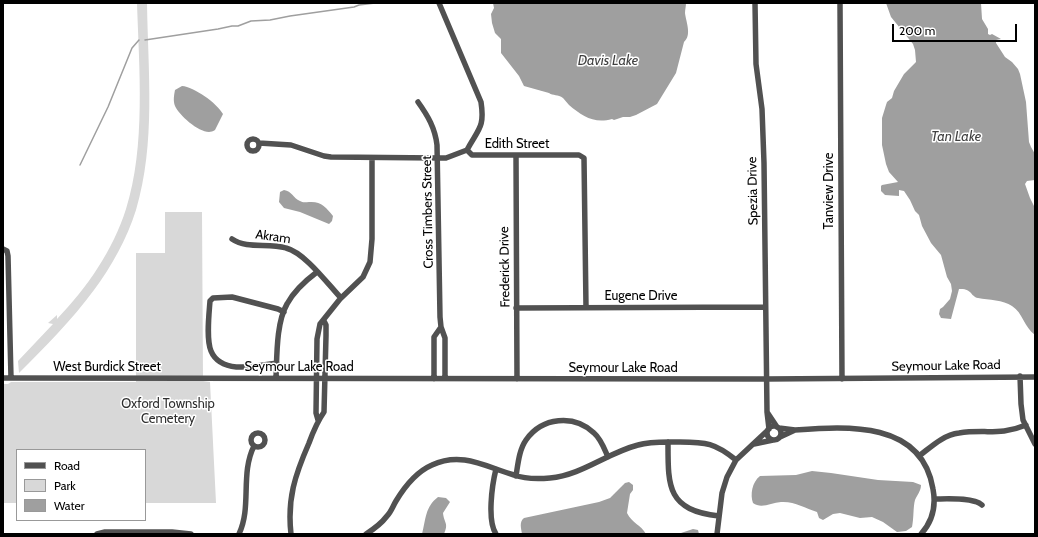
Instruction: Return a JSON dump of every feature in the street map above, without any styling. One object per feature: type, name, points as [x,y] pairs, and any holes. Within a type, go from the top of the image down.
[{"type":"street","points":[[439,3],[481,102],[482,119],[480,130],[467,150]]},
{"type":"street","name":"Spezia Drive","points":[[755,3],[756,64],[762,109],[764,163],[766,379],[768,430]]},
{"type":"street","name":"Tanview Drive","points":[[840,3],[840,260],[842,379]]},
{"type":"street","name":"Cross Timbers Street","points":[[418,102],[433,126],[436,135],[438,158],[441,327],[445,338],[445,378]]},
{"type":"street","name":"Edith Street","points":[[259,143],[291,145],[331,157],[446,158],[467,150],[472,155],[579,155],[584,158],[586,307]]},
{"type":"street","name":"Frederick Drive","points":[[516,155],[517,379]]},
{"type":"street","points":[[318,420],[316,413],[316,378],[317,339],[320,324],[324,321],[328,313],[341,298],[363,277],[370,262],[372,239],[372,158]]},
{"type":"street","name":"Akram","points":[[232,239],[244,244],[285,247],[294,251],[304,259],[341,298]]},
{"type":"street","points":[[3,249],[7,252],[8,257],[11,378]]},
{"type":"street","points":[[276,378],[280,324],[284,312],[293,296],[316,272]]},
{"type":"street","points":[[276,363],[241,367],[225,365],[218,360],[211,352],[209,338],[210,300],[218,297],[232,297],[278,309],[284,312]]},
{"type":"street","name":"Eugene Drive","points":[[516,308],[765,307]]},
{"type":"street","points":[[291,534],[290,511],[293,485],[318,420],[324,412],[326,326],[324,321]]},
{"type":"street","name":"Cross Timbers Street","points":[[434,378],[434,338],[441,327]]},
{"type":"street","points":[[1020,376],[1021,404],[1026,425],[1035,444]]},
{"type":"street","name":"Seymour Lake Road","points":[[210,378],[842,379],[1035,377]]},
{"type":"street","name":"West Burdick Street","points":[[3,378],[210,378]]},
{"type":"street","points":[[767,412],[778,427],[781,433],[780,437]]},
{"type":"street","points":[[516,476],[523,445],[526,439],[542,425],[556,420],[578,422],[588,428],[599,439],[608,457]]},
{"type":"street","points":[[919,456],[939,440],[958,433],[1009,431],[1026,425]]},
{"type":"street","points":[[717,534],[724,484],[736,460],[771,427],[795,430],[827,428],[862,429],[877,431],[901,440],[919,456],[927,468],[930,476],[934,499],[932,516],[926,529],[921,534]]},
{"type":"street","points":[[768,430],[769,438],[774,440]]},
{"type":"street","points":[[754,444],[774,440],[795,430]]},
{"type":"street","points":[[366,534],[379,525],[388,516],[400,494],[414,477],[432,464],[444,461],[472,460],[516,476],[538,478],[561,476],[582,470],[608,457],[638,445],[668,442],[709,443],[725,451],[736,460]]},
{"type":"street","points":[[668,442],[668,479],[677,498],[688,509],[697,513],[719,516]]},
{"type":"street","points":[[239,534],[244,517],[247,470],[254,446]]},
{"type":"street","points":[[496,469],[492,491],[492,522],[493,530],[496,534]]},
{"type":"street","points":[[934,499],[963,500],[979,502],[982,505]]},
{"type":"street","points":[[97,534],[172,532],[191,534]]},
{"type":"green space","points":[[137,3],[147,3],[149,133],[142,185],[136,210],[128,232],[118,252],[94,290],[67,323],[19,373],[18,361],[53,324],[48,323],[57,315],[57,319],[68,307],[98,268],[114,239],[126,209],[132,185],[139,133],[140,80]]},
{"type":"green space","name":"Oxford Township Cemetery","points":[[165,212],[202,212],[203,381],[210,382],[216,503],[146,503],[146,449],[16,449],[16,503],[3,503],[3,384],[8,384],[11,382],[136,382],[136,253],[165,253]]},
{"type":"water","name":"Davis Lake","points":[[493,3],[686,3],[685,13],[688,36],[684,42],[676,73],[657,104],[630,117],[623,117],[614,120],[594,120],[579,113],[563,98],[557,95],[524,86],[519,76],[501,53],[501,39],[495,33],[492,23],[491,14],[494,8]]},
{"type":"water","name":"Tan Lake","points":[[886,3],[981,3],[982,19],[988,29],[988,34],[992,34],[1001,39],[996,40],[996,43],[1005,57],[1018,69],[1026,102],[1029,142],[1035,154],[1035,180],[1027,181],[1025,184],[1035,208],[1035,335],[1028,328],[1019,312],[1012,306],[1000,301],[975,297],[969,291],[963,289],[959,289],[951,319],[941,318],[939,314],[940,309],[950,299],[952,291],[941,255],[931,243],[922,226],[919,215],[915,211],[904,191],[899,190],[899,196],[885,195],[881,191],[882,185],[898,182],[889,172],[886,164],[882,145],[882,118],[887,102],[892,98],[894,91],[904,74],[916,62],[913,44],[891,17]]},
{"type":"water","points":[[182,86],[199,92],[216,105],[223,114],[215,130],[209,132],[194,126],[177,110],[174,102],[175,90]]},
{"type":"water","points":[[284,190],[289,192],[301,202],[317,202],[323,205],[333,216],[332,221],[329,224],[300,212],[284,208],[279,202],[280,192]]},
{"type":"water","points":[[812,471],[878,480],[913,482],[921,485],[914,503],[912,527],[906,531],[897,532],[883,522],[872,517],[860,518],[840,513],[833,514],[823,520],[819,518],[817,512],[795,504],[781,502],[759,506],[753,503],[752,489],[760,476],[796,475]]},
{"type":"water","points":[[629,482],[633,485],[633,490],[630,494],[627,513],[646,534],[522,534],[521,523],[524,518],[599,502],[610,498],[625,483]]},
{"type":"water","points":[[438,497],[446,498],[450,502],[443,513],[446,525],[444,534],[422,534],[428,509]]},
{"type":"water","points":[[693,529],[698,530],[699,534],[678,534]]},
{"type":"waterway","points":[[145,40],[238,26],[251,21],[270,20],[375,3]]},
{"type":"waterway","points":[[80,165],[108,107],[132,48],[139,40]]}]
